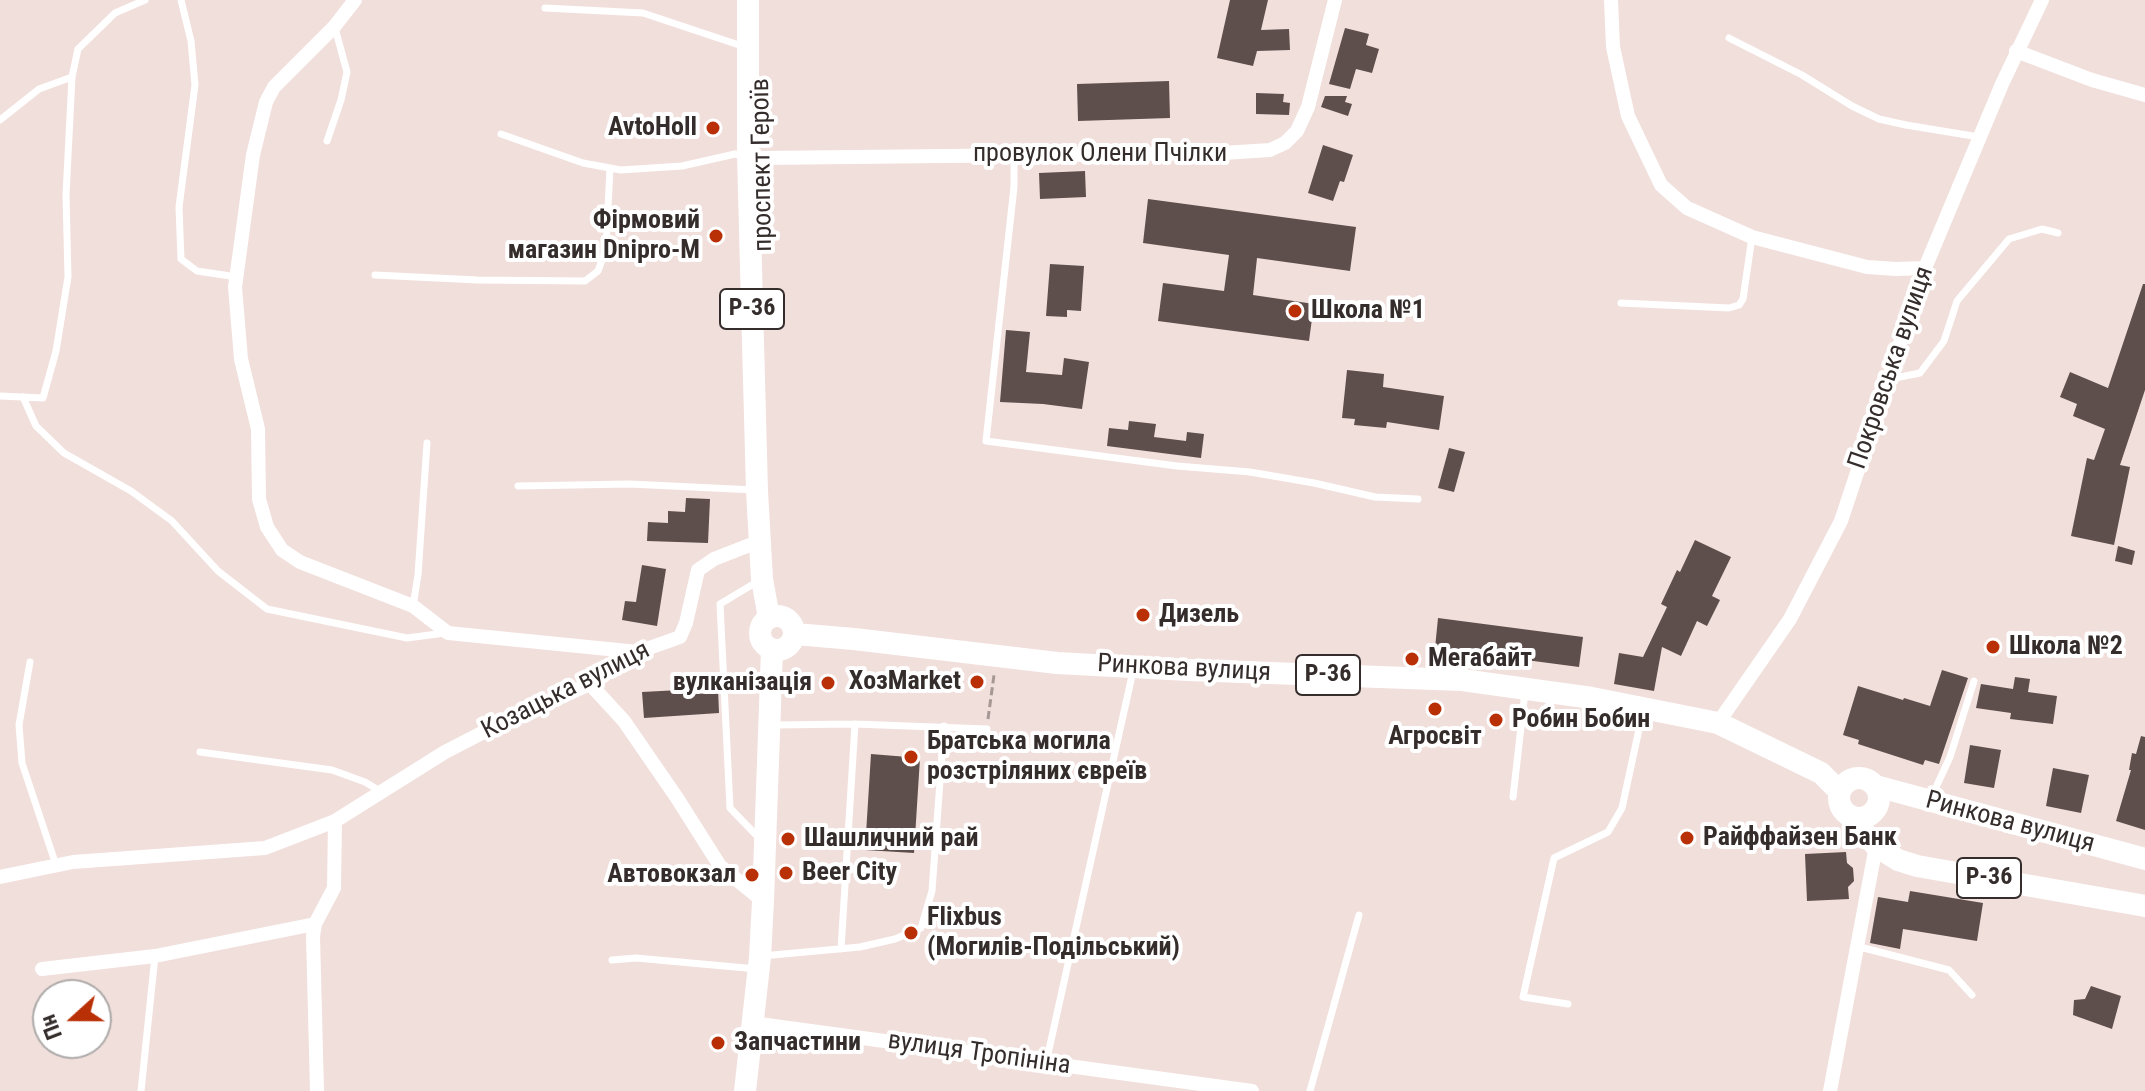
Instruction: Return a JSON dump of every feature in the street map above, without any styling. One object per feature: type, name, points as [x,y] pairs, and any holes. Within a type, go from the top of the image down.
[{"type":"main road","name":"проспект Героїв","points":[[748,0],[754,157],[757,491],[762,579],[783,623]]},
{"type":"main road","name":"проспект Героїв","points":[[761,0],[754,157],[767,295],[773,538],[783,623]]},
{"type":"main road","name":"Р-36","points":[[772,650],[763,644],[760,634],[762,624],[783,623]]},
{"type":"main road","points":[[745,1091],[759,963],[767,846],[772,650],[785,648],[792,642],[783,623]]},
{"type":"main road","name":"Ринкова вулиця","points":[[783,623],[854,639],[1057,663],[1462,680],[1592,698],[1718,723],[1821,773],[1840,792]]},
{"type":"main road","name":"Ринкова вулиця","points":[[2145,859],[1876,786],[1859,778],[1848,782],[1840,792],[1842,808],[1876,846],[1898,860],[1917,866],[2145,906]]},
{"type":"main road","points":[[1850,816],[1863,818],[1875,812],[1880,799],[1876,786]]},
{"type":"street","points":[[355,0],[334,27],[274,87],[266,102],[253,155],[235,287],[241,359],[258,429],[259,499],[267,527],[282,550],[300,562],[413,606],[448,633],[638,652]]},
{"type":"street","name":"провулок Олени Пчілки","points":[[754,157],[1270,150],[1285,143],[1297,131],[1308,107],[1335,0]]},
{"type":"street","points":[[1611,0],[1613,47],[1628,116],[1661,185],[1687,208],[1752,237],[1867,267],[1925,268]]},
{"type":"street","name":"Покровська вулиця","points":[[1718,723],[1790,619],[1841,521],[1925,268],[2016,51],[2042,0]]},
{"type":"street","points":[[2016,51],[2092,80],[2145,95]]},
{"type":"street","name":"Козацька вулиця","points":[[0,877],[73,862],[265,848],[335,821],[445,752],[590,684],[638,652],[680,637],[698,570],[714,559],[760,541]]},
{"type":"street","points":[[590,684],[624,721],[720,866],[763,901]]},
{"type":"street","points":[[317,1091],[313,936],[315,924],[334,888],[335,821]]},
{"type":"street","points":[[1830,1091],[1876,846]]},
{"type":"street","points":[[42,969],[155,956],[315,924]]},
{"type":"street","name":"вулиця Тропініна","points":[[752,1023],[1252,1091]]},
{"type":"lane","points":[[0,396],[43,398],[56,351],[68,277],[66,195],[72,77],[78,49],[115,13],[145,0]]},
{"type":"lane","points":[[181,0],[191,41],[195,85],[179,207],[181,259],[197,271],[237,277]]},
{"type":"lane","points":[[545,8],[643,13],[749,49]]},
{"type":"lane","points":[[327,141],[347,72],[334,27]]},
{"type":"lane","points":[[1729,38],[1879,119],[1981,137]]},
{"type":"lane","points":[[0,120],[39,89],[72,77]]},
{"type":"lane","points":[[501,134],[583,163],[621,170],[682,166],[735,154],[754,157]]},
{"type":"lane","points":[[1014,154],[1014,187],[986,441],[1177,466],[1250,472],[1375,497],[1418,499]]},
{"type":"lane","points":[[375,275],[585,281],[598,271],[606,249],[610,168]]},
{"type":"lane","points":[[1888,380],[1920,373],[1944,341],[1957,301],[2009,239],[2042,229],[2058,233]]},
{"type":"lane","points":[[1621,303],[1729,308],[1739,305],[1743,299],[1752,237]]},
{"type":"lane","points":[[23,397],[36,426],[64,453],[131,491],[172,521],[218,571],[267,609],[407,638],[448,633]]},
{"type":"lane","points":[[413,606],[427,443]]},
{"type":"lane","points":[[518,486],[630,484],[757,491]]},
{"type":"lane","points":[[762,579],[720,604],[730,808],[767,846]]},
{"type":"lane","points":[[30,662],[19,725],[22,763],[56,865]]},
{"type":"lane","points":[[1046,1063],[1134,667]]},
{"type":"lane","points":[[1933,802],[1974,681]]},
{"type":"lane","points":[[1513,797],[1525,688]]},
{"type":"lane","points":[[1568,1004],[1523,997],[1554,858],[1608,832],[1622,808],[1644,708]]},
{"type":"lane","points":[[841,949],[855,724]]},
{"type":"lane","points":[[769,725],[855,724],[987,729]]},
{"type":"lane","points":[[612,960],[636,958],[759,963],[895,939],[921,928],[932,891],[944,726]]},
{"type":"lane","points":[[200,752],[332,770],[382,792]]},
{"type":"lane","points":[[1310,1091],[1359,915]]},
{"type":"lane","points":[[1856,946],[1949,970],[1972,995]]},
{"type":"lane","points":[[141,1091],[155,956]]},
{"type":"path","points":[[987,729],[994,673]]},
{"type":"building","points":[[1230,0],[1268,0],[1261,30],[1289,29],[1290,50],[1257,51],[1253,66],[1217,58]]},
{"type":"building","points":[[1345,28],[1369,34],[1366,45],[1379,49],[1372,73],[1356,69],[1350,89],[1329,84]]},
{"type":"building","points":[[1169,81],[1170,118],[1078,121],[1077,84]]},
{"type":"building","points":[[1256,93],[1284,94],[1283,102],[1290,103],[1289,115],[1256,114]]},
{"type":"building","points":[[1325,96],[1347,96],[1345,102],[1352,104],[1348,116],[1321,107]]},
{"type":"building","points":[[1323,145],[1353,155],[1344,182],[1340,181],[1333,201],[1308,193]]},
{"type":"building","points":[[1085,171],[1086,197],[1040,199],[1039,173]]},
{"type":"building","points":[[1148,199],[1356,227],[1350,271],[1257,258],[1253,295],[1314,304],[1309,341],[1158,321],[1163,283],[1224,291],[1229,255],[1143,243]]},
{"type":"building","points":[[1050,264],[1084,266],[1081,311],[1067,310],[1067,317],[1046,316]]},
{"type":"building","points":[[2143,284],[2145,390],[2120,465],[2130,467],[2114,545],[2071,536],[2087,458],[2094,460],[2105,429],[2073,416],[2077,404],[2060,397],[2070,372],[2108,388]]},
{"type":"building","points":[[1006,330],[1030,332],[1026,372],[1062,375],[1064,358],[1089,362],[1082,409],[1000,402]]},
{"type":"building","points":[[1347,370],[1384,374],[1383,387],[1444,396],[1439,430],[1387,422],[1386,428],[1354,425],[1355,419],[1342,418]]},
{"type":"building","points":[[1129,421],[1156,424],[1154,437],[1186,441],[1187,432],[1204,434],[1201,458],[1107,446],[1109,428],[1128,430]]},
{"type":"building","points":[[1449,448],[1465,452],[1454,492],[1438,488]]},
{"type":"building","points":[[686,498],[710,499],[708,543],[647,541],[648,522],[668,523],[668,511],[685,512]]},
{"type":"building","points":[[1695,540],[1731,557],[1712,596],[1720,600],[1707,626],[1697,621],[1681,656],[1662,647],[1654,691],[1614,684],[1619,653],[1643,657],[1667,607],[1661,604]]},
{"type":"building","points":[[2118,546],[2135,551],[2132,565],[2115,561]]},
{"type":"building","points":[[642,565],[666,569],[657,626],[622,620],[625,601],[636,602]]},
{"type":"building","points":[[1438,618],[1583,637],[1579,667],[1435,648]]},
{"type":"building","points":[[1942,670],[1968,678],[1939,764],[1925,760],[1923,765],[1858,744],[1859,740],[1843,735],[1858,686],[1930,706]]},
{"type":"building","points":[[2015,677],[2030,679],[2028,692],[2057,696],[2053,724],[2010,719],[2011,713],[1976,708],[1981,684],[2013,689]]},
{"type":"building","points":[[718,688],[719,713],[644,718],[642,692]]},
{"type":"building","points":[[2141,736],[2145,737],[2145,830],[2116,821],[2131,770],[2132,753],[2136,754]]},
{"type":"building","points":[[1970,745],[2001,750],[1994,788],[1964,783]]},
{"type":"building","points":[[871,754],[920,758],[914,853],[865,850]]},
{"type":"building","points":[[2053,768],[2089,775],[2081,813],[2046,806]]},
{"type":"building","points":[[1846,852],[1847,863],[1853,868],[1854,881],[1848,887],[1849,899],[1807,901],[1805,854]]},
{"type":"building","points":[[1910,891],[1983,903],[1977,941],[1903,929],[1900,949],[1870,943],[1878,897],[1908,902]]},
{"type":"building","points":[[2091,986],[2121,996],[2112,1029],[2073,1015],[2074,1000],[2085,999]]},
{"type":"place","name":"AvtoHoll","points":[[713,128]]},
{"type":"place","name":"Фірмовий магазин Dnipro-M","points":[[716,236]]},
{"type":"place","name":"Школа №1","points":[[1295,311]]},
{"type":"place","name":"Дизель","points":[[1143,615]]},
{"type":"place","name":"Школа №2","points":[[1993,647]]},
{"type":"place","name":"Мегабайт","points":[[1412,659]]},
{"type":"place","name":"ХозMarket","points":[[977,682]]},
{"type":"place","name":"вулканізація","points":[[828,683]]},
{"type":"place","name":"Агросвіт","points":[[1435,709]]},
{"type":"place","name":"Робин Бобин","points":[[1496,720]]},
{"type":"place","name":"Братська могила розстріляних євреїв","points":[[911,757]]},
{"type":"place","name":"Райффайзен Банк","points":[[1687,838]]},
{"type":"place","name":"Шашличний рай","points":[[788,839]]},
{"type":"place","name":"Beer City","points":[[786,873]]},
{"type":"place","name":"Автовокзал","points":[[752,875]]},
{"type":"place","name":"Flixbus (Могилів-Подільський)","points":[[911,933]]},
{"type":"place","name":"Запчастини","points":[[718,1043]]}]
